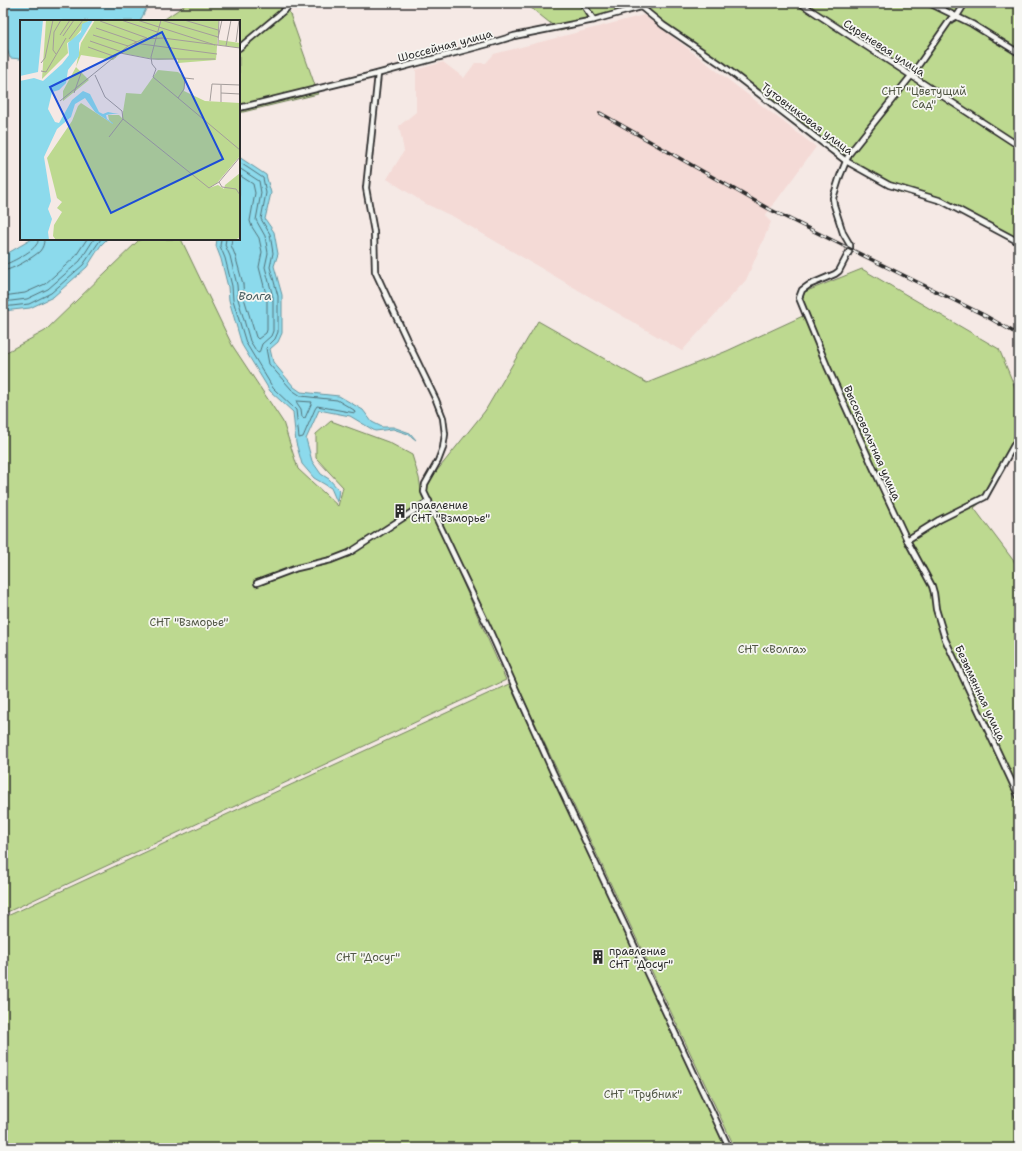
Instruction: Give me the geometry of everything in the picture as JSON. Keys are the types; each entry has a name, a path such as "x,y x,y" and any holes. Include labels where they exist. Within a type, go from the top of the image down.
{"street":[{"path":"582,3 594,20"},
{"name":"Шоссейная улица","path":"240,108 378,74 514,36 594,20 655,3"},
{"name":"Сиреневая улица","path":"800,3 1019,146"},
{"path":"929,3 957,16 1019,53"},
{"path":"846,161 854,147 878,119 911,76 950,20 957,16 965,3"},
{"name":"Тутовниковая улица","path":"641,7 663,25 722,65 846,161 889,185 942,201 1019,242"},
{"path":"240,47 287,8"},
{"path":"378,74 366,188 374,232 375,270 436,400 443,418 445,434 443,448 424,487 426,496 729,1148"},
{"name":"Высоковольтная улица","path":"846,161 834,191 833,198 839,222 850,245 850,250 839,271 809,285 802,290 799,298 827,366 872,465 908,540 930,581 934,593"},
{"path":"908,540 939,520 985,497 1019,436"},
{"path":"257,583 297,568 340,557 349,553 429,501"},
{"name":"Безымянная улица","path":"934,593 936,608 945,639 1019,798"}],"shaded area":[{"path":"644,15 816,147 765,216 771,222 746,280 682,351 454,217 426,204 387,179 404,151 399,126 416,112 416,70 443,62 464,78 475,63 486,63 494,54"}],"green space":[{"path":"188,3 286,3 318,94 240,113 240,20 163,20"},
{"name":"СНТ \"Цветущий Сад\"","path":"525,3 1019,3 1019,242 944,204 896,191 843,162 645,8 560,31"},
{"name":"СНТ \"Взморье\"","path":"139,240 181,240 232,345 283,422 298,469 338,506 343,487 316,458 316,434 331,421 388,442 412,455 419,478 422,496 433,515 506,680 3,914 3,354 45,331"},
{"name":"СНТ «Волга»","path":"862,269 999,349 1019,397 1019,441 989,495 974,508 1019,568 1019,1148 735,1148 424,487 485,411 538,321 647,383 727,351 805,315 797,295"},
{"name":"СНТ \"Досуг\"","path":"509,684 729,1148 3,1148 3,918"}],"water":[{"path":"3,3 149,3 140,20 20,20 20,59 10,58 7,49 3,46"},
{"name":"Волга","path":"240,158 266,175 271,193 265,219 274,232 278,254 274,266 282,295 282,333 278,342 270,349 273,362 294,387 301,392 339,396 363,410 372,422 382,427 393,427 410,433 416,440 408,434 393,429 375,431 350,416 319,410 306,439 312,461 321,474 329,479 339,490 337,502 331,488 314,478 302,464 296,443 293,412 270,391 242,345 229,300 228,287 221,259 216,246 217,240 240,240"},
{"path":"30,240 106,240 101,245 87,267 53,297 30,308 3,311 3,256"}],"railway":[{"path":"600,113 769,209 984,315 1019,335"}],"place":[{"name":"правление СНТ \"Взморье\"","path":"400,511"},
{"name":"правление СНТ \"Досуг\"","path":"598,957"}],"park label":[{"name":"СНТ \"Трубник\"","path":"643,1094"}]}
